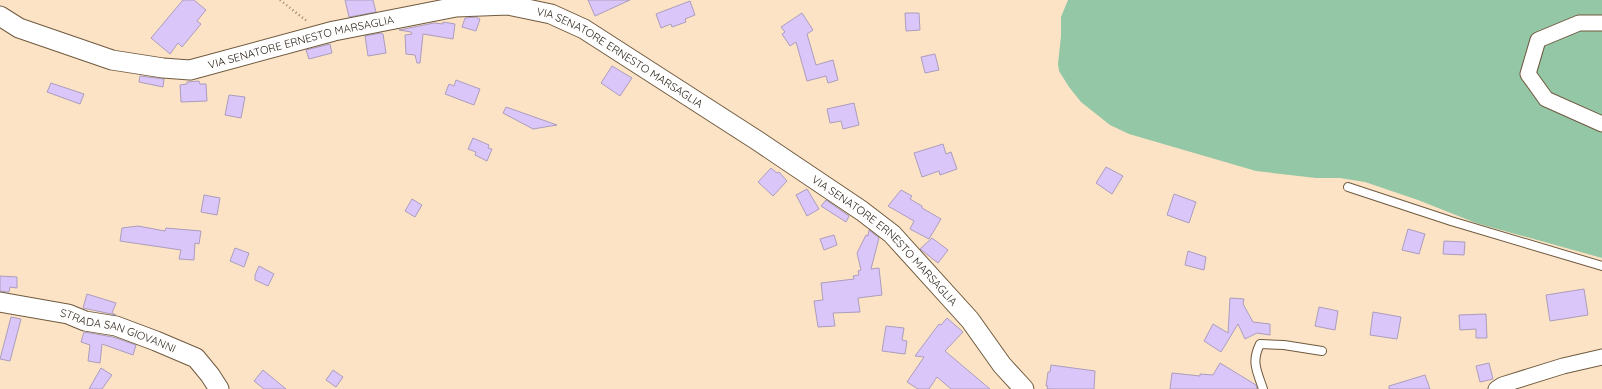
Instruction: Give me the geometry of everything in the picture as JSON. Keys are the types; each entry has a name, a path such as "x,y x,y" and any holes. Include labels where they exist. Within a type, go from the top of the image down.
{"street":[{"name":"VIA SENATORE ERNESTO MARSAGLIA","path":"0,16 18,28 112,60 163,68 190,70 334,31 456,7 508,5 550,14 584,29 758,141 862,211 892,234 970,320 1002,365 1024,389"},
{"path":"1602,23 1579,23 1538,40 1528,74 1546,99 1602,124"},
{"name":"STRADA SAN GIOVANNI","path":"0,302 68,314 85,320 116,326 156,341 196,358 210,374 218,389"},
{"path":"1496,389 1502,385 1563,366 1602,357"}],"lane":[{"path":"1348,187 1452,221 1602,266"},
{"path":"1263,389 1256,368 1254,354 1260,344 1284,345 1322,351"}],"path":[{"path":"280,0 311,25"}],"green space":[{"path":"1068,0 1602,0 1602,258 1476,223 1418,200 1365,182 1340,178 1316,178 1256,171 1129,134 1110,125 1081,102 1059,71 1058,64 1061,36 1061,17"}],"building":[{"path":"183,0 194,0 206,10 197,21 201,24 182,47 178,43 170,54 151,38"},
{"path":"345,0 373,0 376,12 349,17"},
{"path":"588,0 630,0 595,16"},
{"path":"690,1 695,15 685,19 686,22 672,27 671,24 661,28 656,14"},
{"path":"802,13 813,30 807,34 816,65 833,60 838,80 828,83 826,76 807,81 796,42 790,46 782,34 785,32 781,27"},
{"path":"905,13 919,13 920,30 906,31"},
{"path":"476,17 480,19 476,31 462,27 465,18"},
{"path":"443,22 455,24 453,39 423,34 420,63 417,63 415,55 406,54 405,35 412,34 411,32 399,30 434,23 443,24"},
{"path":"381,33 383,34 386,53 368,56 365,36"},
{"path":"330,44 332,53 309,59 306,50"},
{"path":"935,54 939,70 925,73 921,57"},
{"path":"612,66 632,78 620,96 601,83"},
{"path":"140,76 164,79 163,87 139,82"},
{"path":"456,80 480,89 474,105 445,94 449,84 454,86"},
{"path":"199,81 200,84 206,84 207,101 181,102 180,85 187,84 187,82"},
{"path":"51,83 84,94 80,104 47,92"},
{"path":"229,95 245,97 241,118 225,115"},
{"path":"854,103 859,125 843,129 841,121 830,123 827,109"},
{"path":"506,107 557,125 533,129 503,113"},
{"path":"473,138 489,145 488,148 492,149 487,161 475,155 476,152 468,149"},
{"path":"943,144 946,154 951,152 957,169 940,175 939,171 922,177 914,153"},
{"path":"1106,167 1123,176 1112,194 1096,183"},
{"path":"771,168 777,173 779,172 787,181 773,196 758,182"},
{"path":"807,189 819,209 807,216 796,195"},
{"path":"901,190 912,196 910,199 922,206 922,208 941,219 929,239 910,229 914,221 888,206"},
{"path":"1174,194 1196,202 1189,223 1167,215"},
{"path":"204,195 220,198 217,215 201,212"},
{"path":"412,199 422,205 415,217 405,211"},
{"path":"826,200 849,216 846,222 821,206"},
{"path":"138,226 165,231 166,228 201,231 199,244 195,243 194,260 179,259 181,250 120,241 122,228"},
{"path":"1408,229 1425,234 1419,254 1402,250"},
{"path":"869,230 879,238 871,269 879,268 882,295 858,298 860,312 833,313 835,326 818,327 814,301 823,300 821,283 854,279 853,276 859,275 858,271 861,270 857,253 866,235 868,236"},
{"path":"834,235 837,245 824,250 820,239"},
{"path":"932,238 948,250 938,263 920,249"},
{"path":"1444,241 1465,242 1464,255 1443,254"},
{"path":"235,248 249,253 244,267 230,261"},
{"path":"1188,251 1206,257 1204,270 1185,265"},
{"path":"259,266 274,274 268,286 255,280 255,275"},
{"path":"0,276 17,277 17,288 10,287 9,292 0,291"},
{"path":"1584,289 1588,315 1550,321 1546,295"},
{"path":"87,294 116,303 112,313 116,315 83,308"},
{"path":"1230,298 1244,299 1243,304 1253,322 1270,324 1270,335 1257,333 1245,339 1238,324 1221,352 1204,341 1213,324 1228,333"},
{"path":"1319,307 1338,311 1335,330 1315,326"},
{"path":"1373,312 1401,317 1397,339 1370,335"},
{"path":"1486,314 1487,338 1476,338 1476,329 1460,330 1459,315"},
{"path":"11,317 21,319 10,361 0,359"},
{"path":"947,318 963,332 945,351 990,389 951,389 937,377 929,389 918,389 907,382 924,357 915,356 939,324 941,325"},
{"path":"886,326 904,328 902,340 907,341 905,354 882,351"},
{"path":"84,332 113,337 136,345 133,355 102,344 100,363 88,361 90,345 81,342"},
{"path":"1220,363 1256,385 1257,389 1170,389 1172,373 1200,376 1200,374 1213,375"},
{"path":"1489,363 1493,379 1480,382 1476,366"},
{"path":"1051,365 1095,371 1094,389 1047,389 1048,372 1050,372"},
{"path":"101,368 112,375 102,389 89,389"},
{"path":"263,370 286,389 264,389 254,381"},
{"path":"333,370 343,377 336,387 326,380"},
{"path":"1425,375 1430,389 1389,389 1389,386"}]}
